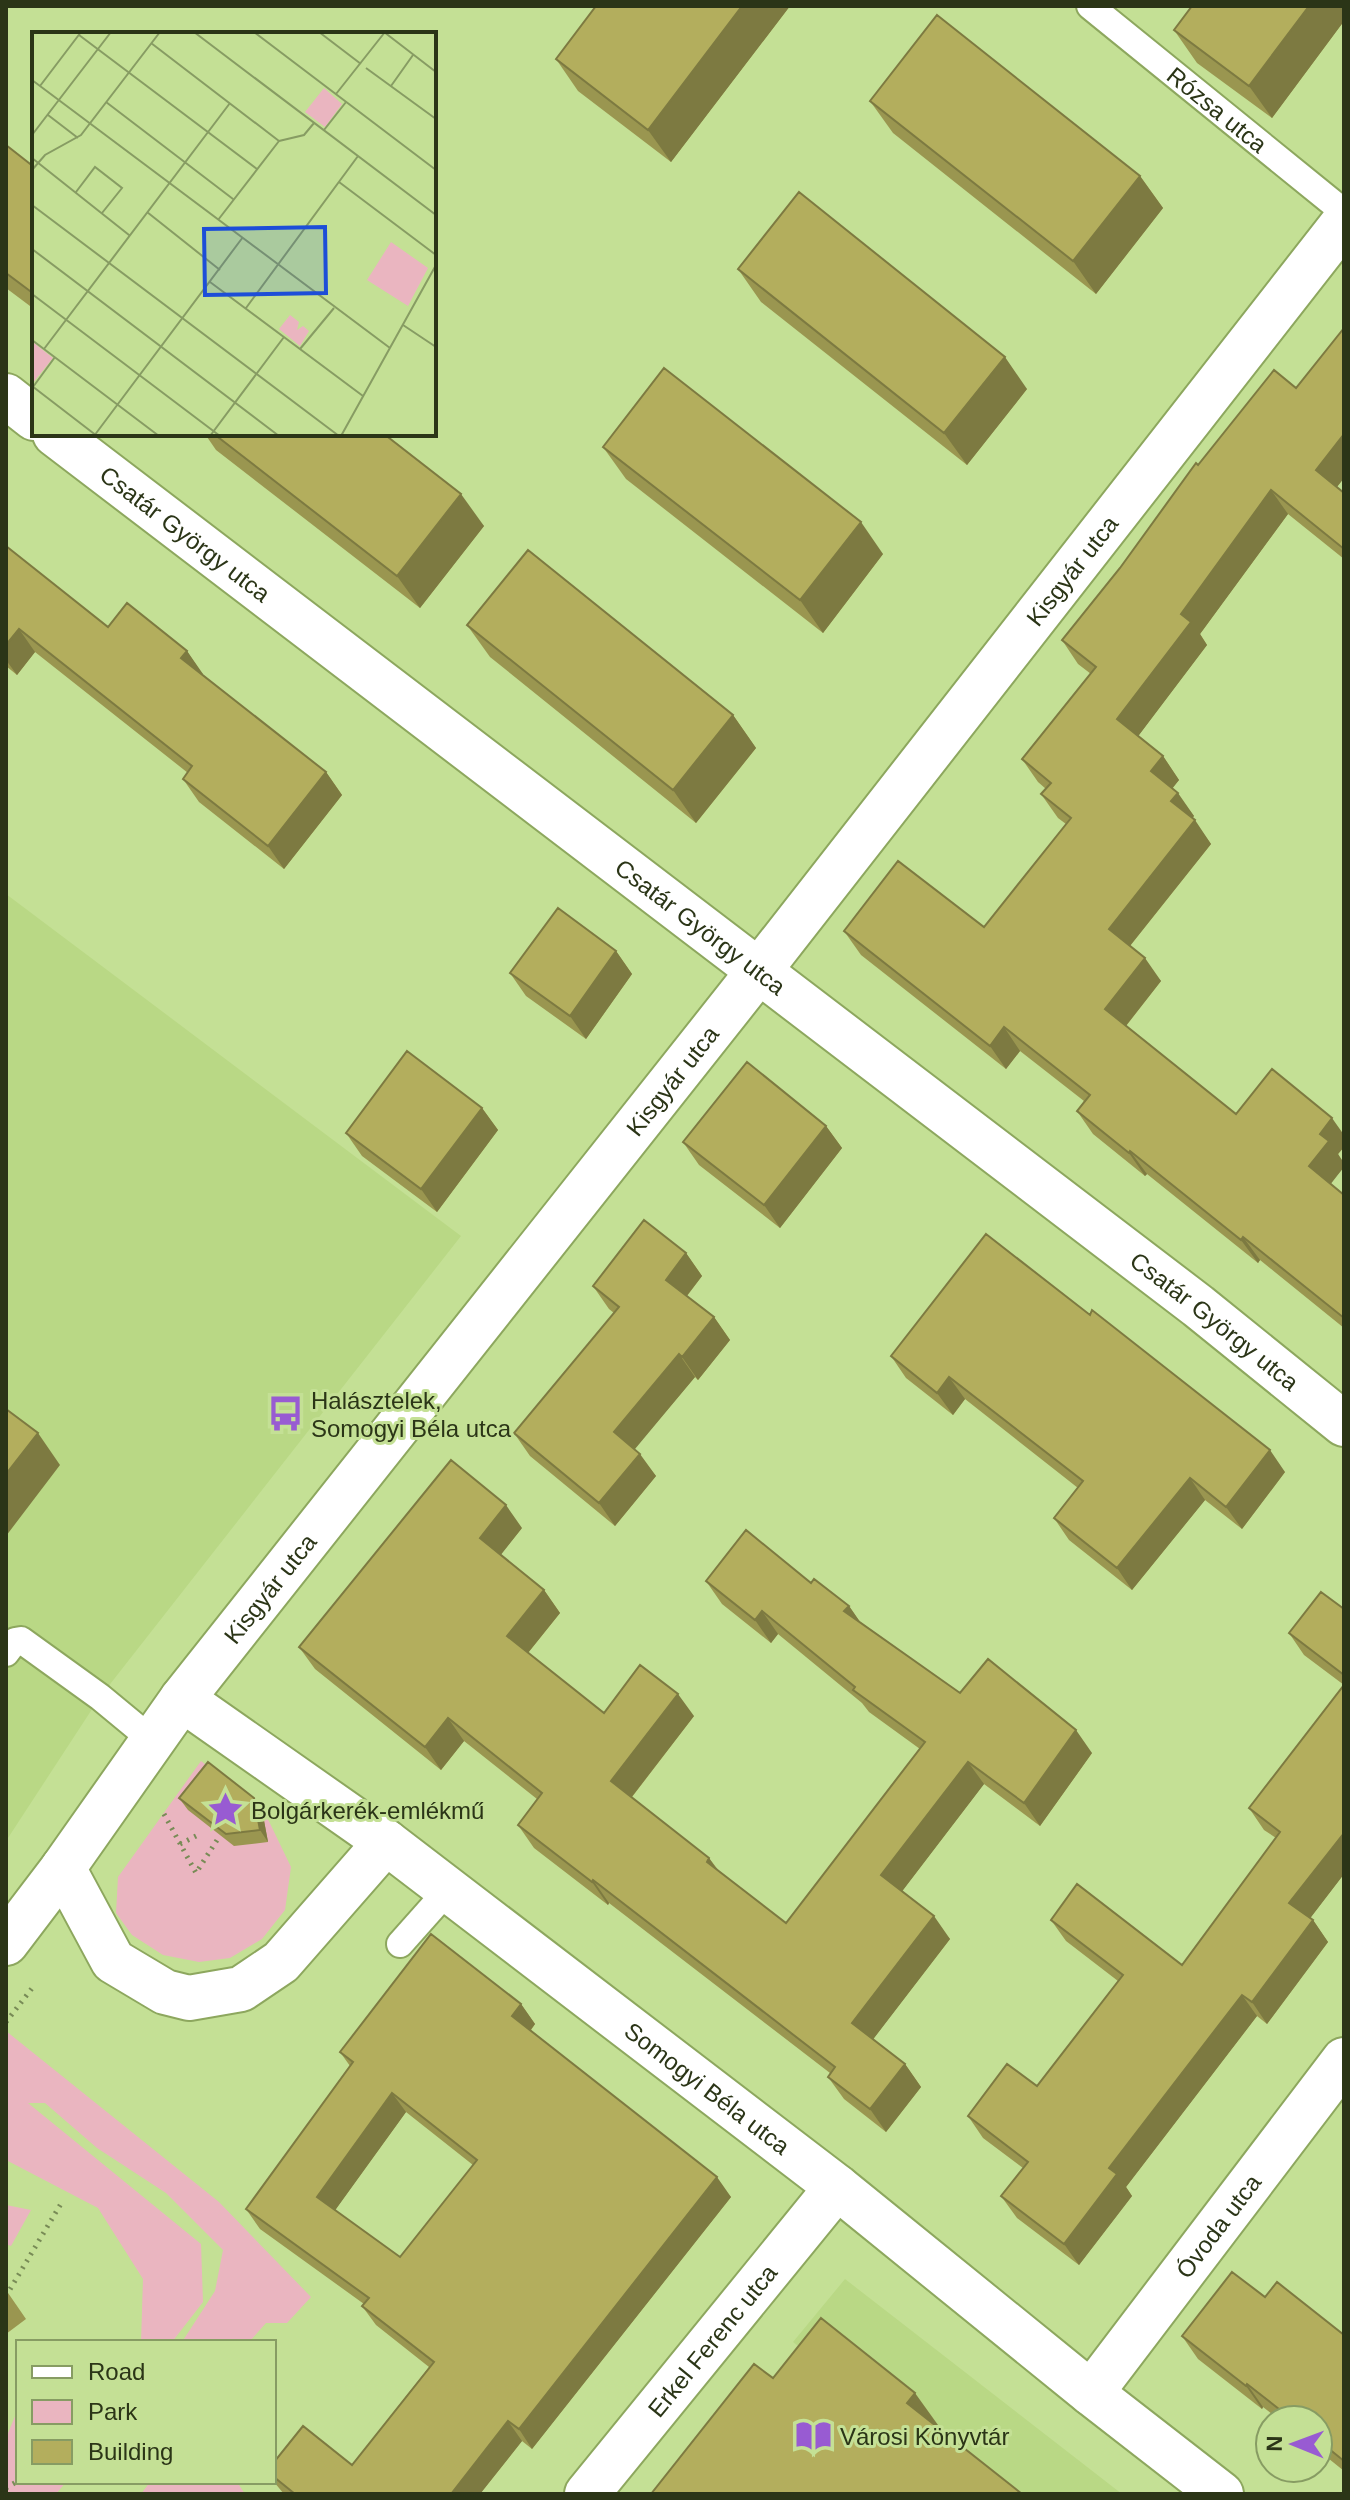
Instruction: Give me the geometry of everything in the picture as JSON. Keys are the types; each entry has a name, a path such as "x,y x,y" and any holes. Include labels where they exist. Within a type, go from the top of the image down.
{"street":[{"name":"Kisgyár utca","path":"6,1943 182,1699 758,972 1344,222"},
{"path":"6,396 32,416"},
{"name":"Csatár György utca","path":"58,436 1198,1306 1344,1424"},
{"name":"Somogyi Béla utca","path":"182,1699 386,1842 837,2187 1221,2494"},
{"path":"63,1868 113,1961 155,1988 189,1998 241,1989 281,1962 386,1842"},
{"name":"Óvoda utca","path":"1091,2393 1344,2060"},
{"name":"Erkel Ferenc utca","path":"587,2494 837,2187"}],"lane":[{"name":"Rózsa utca","path":"1090,6 1344,212"},
{"path":"6,1653 15,1641 21,1640 100,1697 152,1740"},
{"path":"400,1944 448,1890"}],"path":[{"path":"162,1809 196,1873 219,1837"},
{"path":"180,1844 200,1834"},
{"path":"7,2294 62,2202"}],"shaded area":[{"path":"6,894 461,1236 100,1697 6,1841"},
{"path":"845,2279 1122,2494 699,2494 828,2369 793,2342"}],"green space":[{"path":"201,1761 264,1811 291,1867 285,1910 262,1939 230,1958 199,1962 163,1955 132,1935 116,1913 118,1877"},
{"path":"6,2031 219,2202 311,2297 287,2323 266,2323 251,2340 183,2340 215,2291 223,2250 166,2193 97,2148 45,2103 28,2103 201,2244 203,2302 174,2340 141,2340 143,2279 98,2208 6,2160"},
{"path":"6,2205 31,2210 11,2246 6,2244"},
{"path":"16,2414 16,2484 64,2484 56,2494 6,2494 6,2438"},
{"path":"148,2484 238,2484 245,2494 141,2494"}],"building":[{"path":"596,6 742,6 648,130 556,59"},
{"path":"1192,6 1309,6 1249,86 1174,30"},
{"path":"937,15 1140,176 1073,261 870,101"},
{"path":"6,145 32,165 32,292 6,273"},
{"path":"799,192 1005,357 944,433 738,269"},
{"path":"1344,328 1344,434 1316,470 1344,493 1344,549 1271,490 1181,614 1191,622 1117,719 1163,756 1151,771 1178,793 1171,801 1195,820 1109,929 1145,958 1105,1009 1236,1114 1272,1069 1332,1118 1320,1134 1329,1141 1309,1166 1344,1195 1344,1318 1077,1111 1090,1095 1004,1027 990,1046 844,931 898,861 984,927 1071,818 1041,794 1051,783 1022,759 1096,667 1062,640 1120,568 1196,463 1198,465 1274,370 1296,388"},
{"path":"664,368 861,522 800,600 603,447"},
{"path":"217,436 387,436 461,494 397,576"},
{"path":"6,546 108,627 127,603 187,651 181,658 326,772 268,846 183,779 192,766 19,629 6,645"},
{"path":"528,550 733,715 673,790 467,625"},
{"path":"558,908 616,951 570,1016 510,973"},
{"path":"407,1051 482,1108 421,1189 346,1133"},
{"path":"747,1062 826,1126 764,1205 683,1142"},
{"path":"644,1220 686,1253 666,1280 714,1317 614,1432 640,1454 599,1503 514,1433 619,1307 593,1286"},
{"path":"986,1234 1090,1315 1092,1310 1270,1450 1226,1507 1190,1478 1117,1568 1054,1518 1083,1481 949,1377 937,1393 891,1356"},
{"path":"6,1409 38,1433 6,1474"},
{"path":"451,1460 506,1505 480,1538 544,1590 507,1636 604,1713 640,1665 678,1694 611,1781 709,1858 707,1862 786,1923 925,1742 853,1690 855,1687 762,1611 755,1620 706,1581 746,1530 811,1583 814,1579 849,1606 844,1611 960,1693 988,1659 1076,1730 1024,1803 968,1762 881,1875 934,1916 852,2023 905,2064 870,2109 828,2077 835,2067 518,1825 542,1793 448,1718 425,1747 299,1647"},
{"path":"1321,1592 1344,1609 1344,1675 1289,1633"},
{"path":"1344,1685 1344,1833 1289,1903 1313,1920 1252,2002 1242,1995 1109,2168 1117,2174 1064,2244 1001,2196 1028,2162 968,2116 1007,2064 1037,2086 1123,1975 1051,1920 1077,1884 1182,1965 1280,1832 1249,1808"},
{"path":"208,1762 254,1798 260,1830 226,1834 179,1798"},
{"path":"431,1934 521,2004 512,2016 717,2177 519,2429 508,2421 451,2494 295,2494 276,2479 276,2460 303,2426 352,2465 434,2362 362,2306 369,2298 246,2209 353,2062 340,2052","holes":["392,2093 477,2160 400,2257 317,2197"]},
{"path":"1232,2272 1265,2297 1277,2282 1344,2335 1344,2461 1334,2453 1334,2404 1273,2404 1182,2336"},
{"path":"821,2318 915,2393 907,2403 1022,2494 651,2494 754,2364 773,2378"}],"place":[{"name":"Halásztelek, Somogyi Béla utca","path":"285,1414"},
{"name":"Bolgárkerék-emlékmű","path":"225,1810"},
{"name":"Városi Könyvtár","path":"814,2436"}]}
